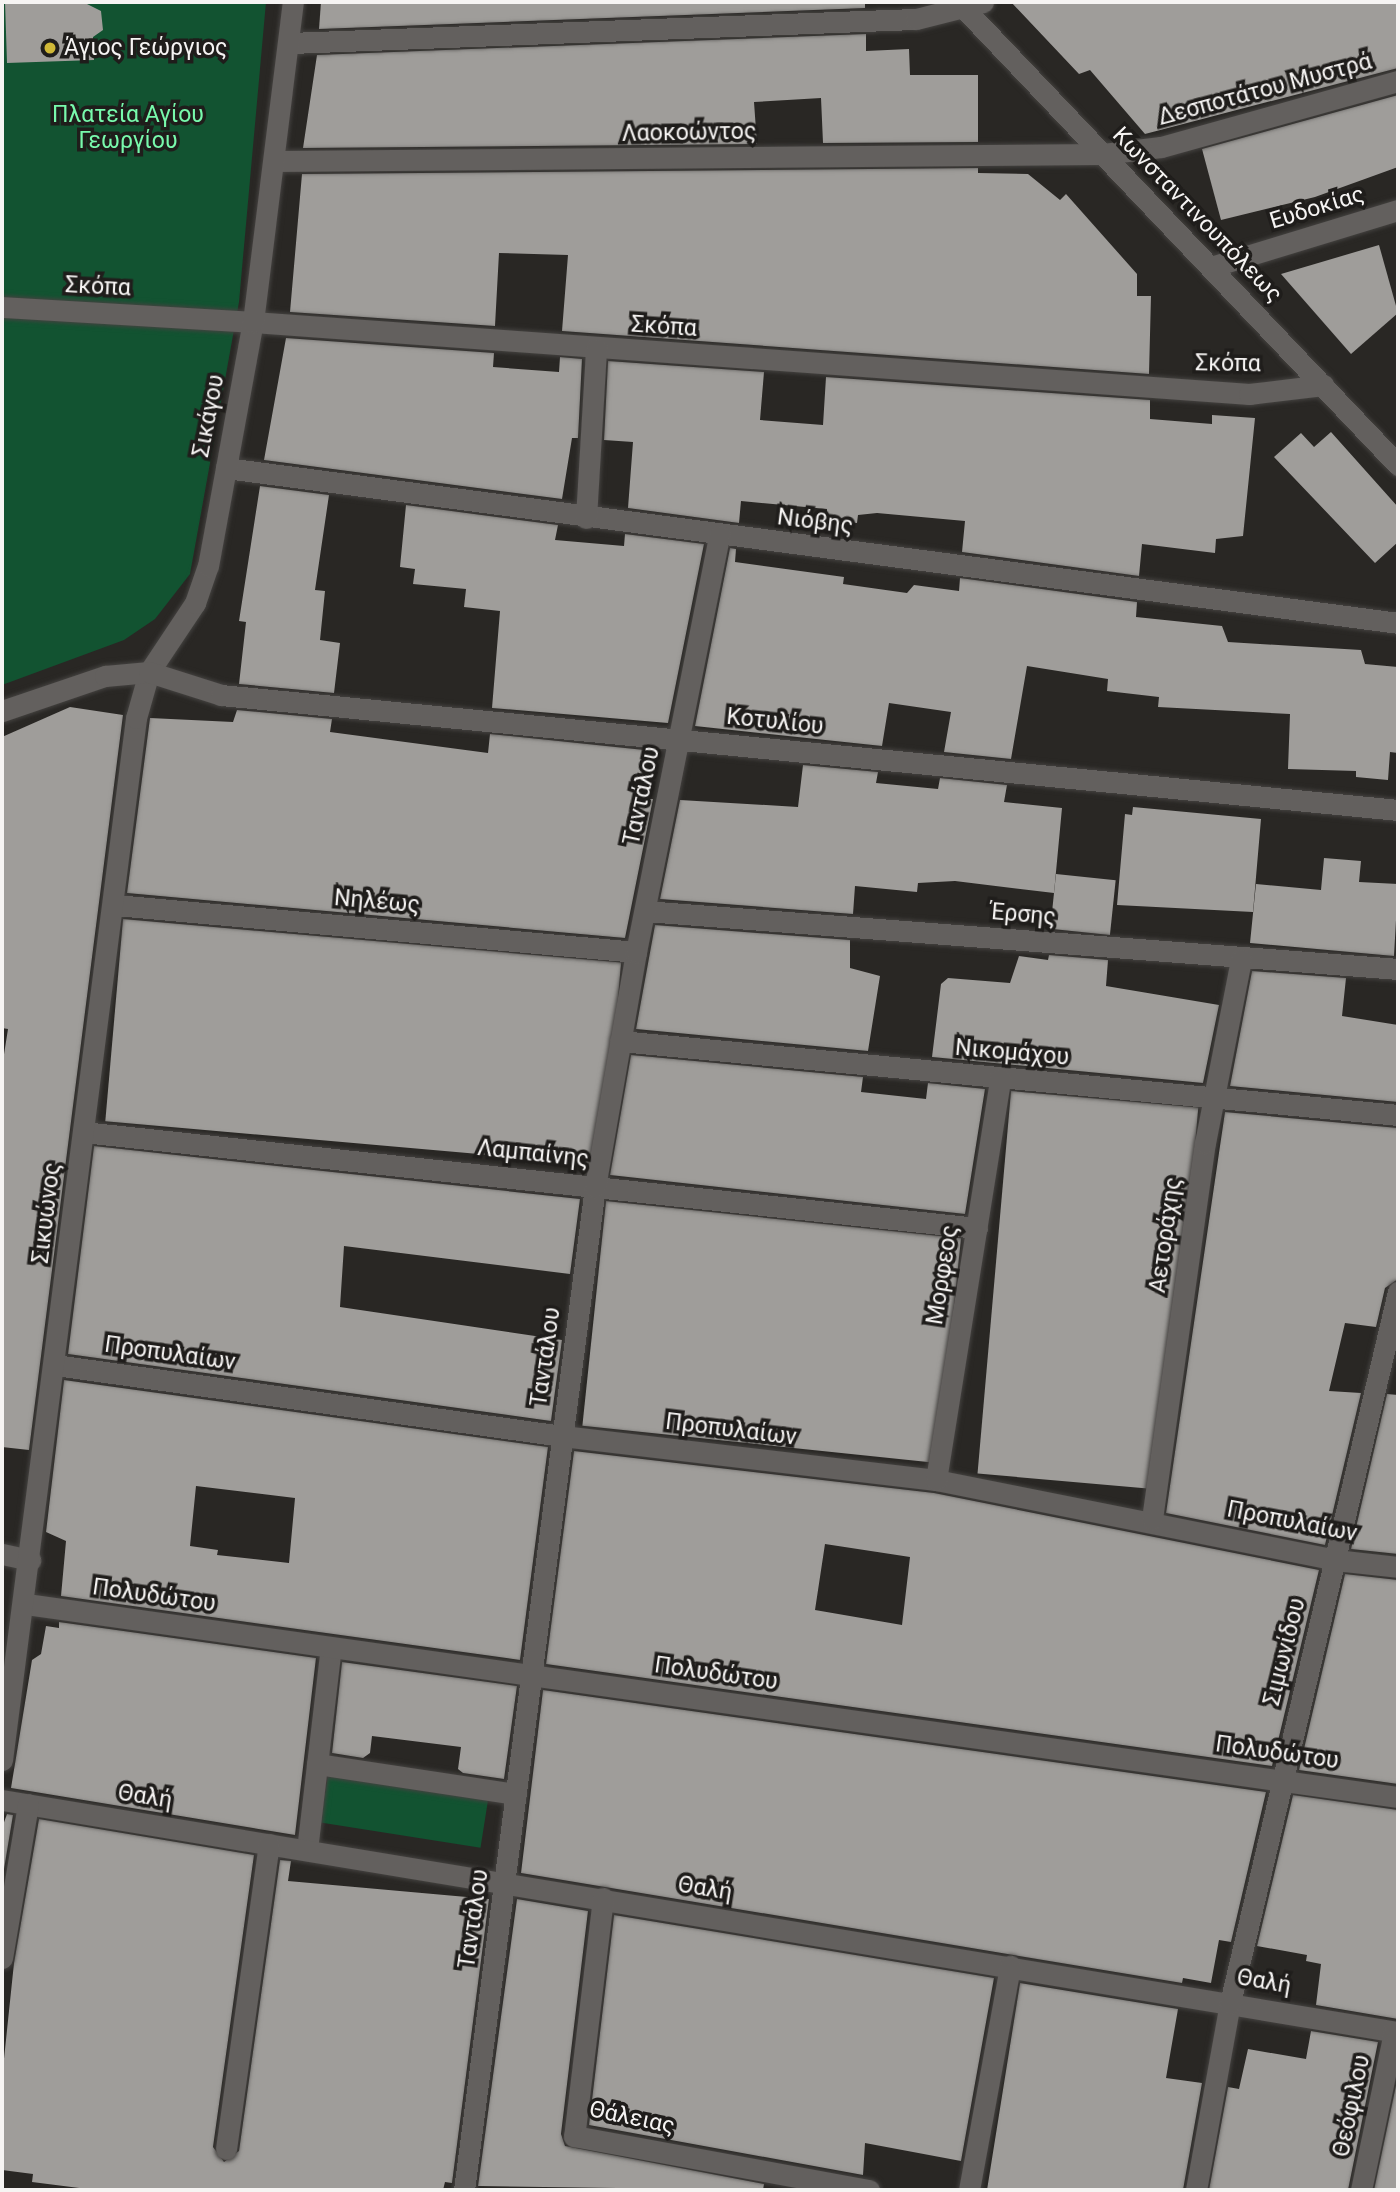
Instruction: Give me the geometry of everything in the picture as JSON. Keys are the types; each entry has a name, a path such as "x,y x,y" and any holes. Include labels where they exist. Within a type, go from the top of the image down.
{"street":[{"name":"Σικάγου","path":"149,673 195,603 208,566 253,322 290,43 293,2"},
{"path":"290,43 902,20 968,4"},
{"name":"Κωνσταντινουπόλεως","path":"968,4 1103,154 1398,463"},
{"name":"Δεσποτάτου Μυστρά","path":"1103,154 1161,147 1398,81"},
{"name":"Λαοκοώντος","path":"275,161 1103,154"},
{"name":"Ευδοκίας","path":"1211,267 1398,210"},
{"name":"Σκόπα","path":"2,307 253,322 596,349 1249,394 1322,385"},
{"path":"586,518 596,349"},
{"name":"Νιόβης","path":"226,468 719,536 1398,623"},
{"name":"Ταντάλου","path":"464,2190 595,1187 636,952 681,739 719,536"},
{"path":"2,710 105,676 149,673"},
{"name":"Κοτυλίου","path":"149,673 221,695 1398,810"},
{"name":"Σικυώνος","path":"2,1760 26,1604 83,1132 115,905 136,718 149,673"},
{"name":"Νηλέως","path":"115,905 636,952"},
{"name":"Έρσης","path":"645,911 1241,960 1398,969"},
{"name":"Αετοράχης","path":"1152,1519 1205,1143 1217,1099 1241,960"},
{"name":"Νικομάχου","path":"620,1041 1398,1115"},
{"name":"Μορφεος","path":"936,1480 1000,1079"},
{"name":"Λαμπαίνης","path":"83,1132 977,1228"},
{"name":"Σιμωνίδου","path":"1196,2190 1230,2003 1398,1298"},
{"name":"Προπυλαίων","path":"55,1364 562,1436 936,1480 1152,1519 1335,1560 1398,1566"},
{"path":"2,1554 30,1560"},
{"name":"Πολυδώτου","path":"26,1604 1398,1797"},
{"path":"307,1850 331,1647"},
{"path":"317,1763 516,1794"},
{"name":"Θαλή","path":"2,1800 506,1881 1396,2032"},
{"path":"2,1958 28,1804"},
{"path":"226,2149 268,1844"},
{"name":"Θάλειας","path":"603,1898 574,2136 869,2190"},
{"path":"970,2190 1010,1966"},
{"name":"Θεόφιλου","path":"1361,2190 1396,2032"}],"green space":[{"name":"Πλατεία Αγίου Γεωργίου","path":"2,2 266,2 239,302 190,574 155,619 124,640 2,685"},
{"path":"328,1775 488,1800 480,1848 320,1822"}],"building":[{"name":"Άγιος Γεώργιος","path":"5,2 83,2 101,11 103,30 93,37 94,60 7,63"},
{"path":"321,2 865,2 865,8 319,29"},
{"path":"1011,2 1398,2 1398,68 1145,134 1090,70 1079,74"},
{"path":"866,34 866,51 909,49 910,75 978,75 978,142 823,143 821,98 754,102 757,144 303,148 317,55"},
{"path":"1398,95 1398,167 1315,197 1221,220 1202,149"},
{"path":"978,168 978,173 1028,174 1060,200 1066,194 1137,274 1137,296 1151,296 1149,374 562,331 568,255 499,253 495,326 290,312 302,174"},
{"path":"1379,245 1398,313 1351,354 1281,274"},
{"path":"286,338 494,353 493,367 559,372 560,357 582,359 578,438 572,438 562,499 264,460"},
{"path":"608,361 764,372 760,420 823,425 826,377 1150,400 1150,419 1212,424 1212,415 1255,418 1243,536 1216,539 1215,553 1142,544 1139,576 962,552 965,521 877,513 858,515 857,523 827,520 827,509 741,501 739,523 628,508 633,442 604,440"},
{"path":"1331,432 1398,507 1398,542 1375,563 1274,457 1301,433 1314,447"},
{"path":"260,486 329,495 315,590 325,591 320,640 340,643 334,693 239,684 246,622 239,621"},
{"path":"406,505 558,525 555,540 624,546 625,534 704,544 668,723 492,708 500,611 464,607 466,589 413,584 415,569 400,567"},
{"path":"730,548 736,549 735,562 844,577 843,584 907,593 914,585 959,591 960,578 1137,602 1136,617 1222,626 1228,642 1361,650 1365,664 1398,667 1398,753 1390,752 1388,780 1356,777 1356,771 1288,769 1290,714 1158,707 1159,697 1107,691 1108,679 1027,666 1011,759 944,752 951,712 889,703 882,746 695,726"},
{"path":"70,707 123,715 29,1450 2,1447 2,1067 8,1029 2,1028 2,737"},
{"path":"237,710 332,719 330,732 488,753 490,734 654,751 646,799 653,799 625,938 127,893 150,718 233,722"},
{"path":"803,765 878,772 876,783 938,789 940,778 1007,785 1004,802 1062,808 1054,893 955,881 918,883 917,892 855,886 853,914 660,899 680,800 798,807"},
{"path":"1133,807 1261,819 1253,912 1117,905 1125,814 1132,815"},
{"path":"1324,858 1361,861 1359,882 1398,884 1394,956 1250,943 1256,884 1321,890"},
{"path":"1056,874 1116,880 1110,935 1050,929"},
{"path":"123,919 621,963 603,1165 105,1121"},
{"path":"655,925 850,940 850,968 880,976 868,1051 636,1029"},
{"path":"1049,955 1108,960 1106,986 1219,1005 1203,1083 932,1057 941,984 948,978 1010,983 1019,956 1048,960"},
{"path":"1252,971 1346,978 1342,1016 1398,1025 1398,1102 1230,1086"},
{"path":"631,1055 863,1077 861,1092 926,1099 928,1083 985,1089 965,1214 610,1175"},
{"path":"1011,1091 1198,1107 1165,1490 978,1474"},
{"path":"1225,1112 1398,1128 1398,1279 1385,1288 1376,1327 1345,1323 1329,1391 1361,1393 1325,1545 1166,1513"},
{"path":"94,1146 580,1199 570,1274 344,1246 340,1307 562,1340 551,1421 68,1354"},
{"path":"606,1201 961,1238 937,1463 582,1426"},
{"path":"64,1380 548,1447 520,1660 61,1596 66,1541 46,1532","holes":["196,1486 295,1498 289,1563 217,1555 218,1550 190,1546"]},
{"path":"1387,1394 1398,1395 1398,1554 1351,1549"},
{"path":"574,1451 934,1493 1319,1570 1272,1766 546,1664","holes":["825,1544 910,1557 902,1625 815,1610"]},
{"path":"1345,1574 1398,1580 1398,1784 1299,1770"},
{"path":"59,1622 316,1658 295,1835 11,1788 32,1660 41,1654 46,1626 59,1628"},
{"path":"342,1662 517,1686 504,1779 463,1773 458,1769 461,1747 372,1736 370,1753 363,1758 332,1753"},
{"path":"543,1690 1266,1792 1231,1942 1219,1940 1211,1983 1183,1978 1182,1983 521,1873"},
{"path":"1293,1795 1398,1810 1398,2019 1316,2005 1321,1964 1306,1961 1307,1955 1257,1946"},
{"path":"7,1814 13,1815 2,1881 2,1828"},
{"path":"39,1819 254,1855 213,2147 224,2162 239,2151 280,1860 291,1861 288,1881 489,1899 452,2183 445,2182 443,2190 95,2190 32,2182 33,2174 2,2170 2,2078 14,1963"},
{"path":"517,1899 588,1911 561,2134 565,2146 764,2184 763,2190 478,2186"},
{"path":"614,1915 994,1978 961,2161 865,2143 863,2175 589,2125"},
{"path":"1020,1983 1178,2009 1166,2078 1202,2083 1183,2190 987,2190"},
{"path":"1311,2031 1378,2042 1348,2190 1209,2190 1228,2087 1239,2089 1248,2049 1306,2059"},
{"path":"1398,2076 1398,2190 1374,2190"}],"place":[{"name":"Άγιος Γεώργιος","path":"50,48"}]}
